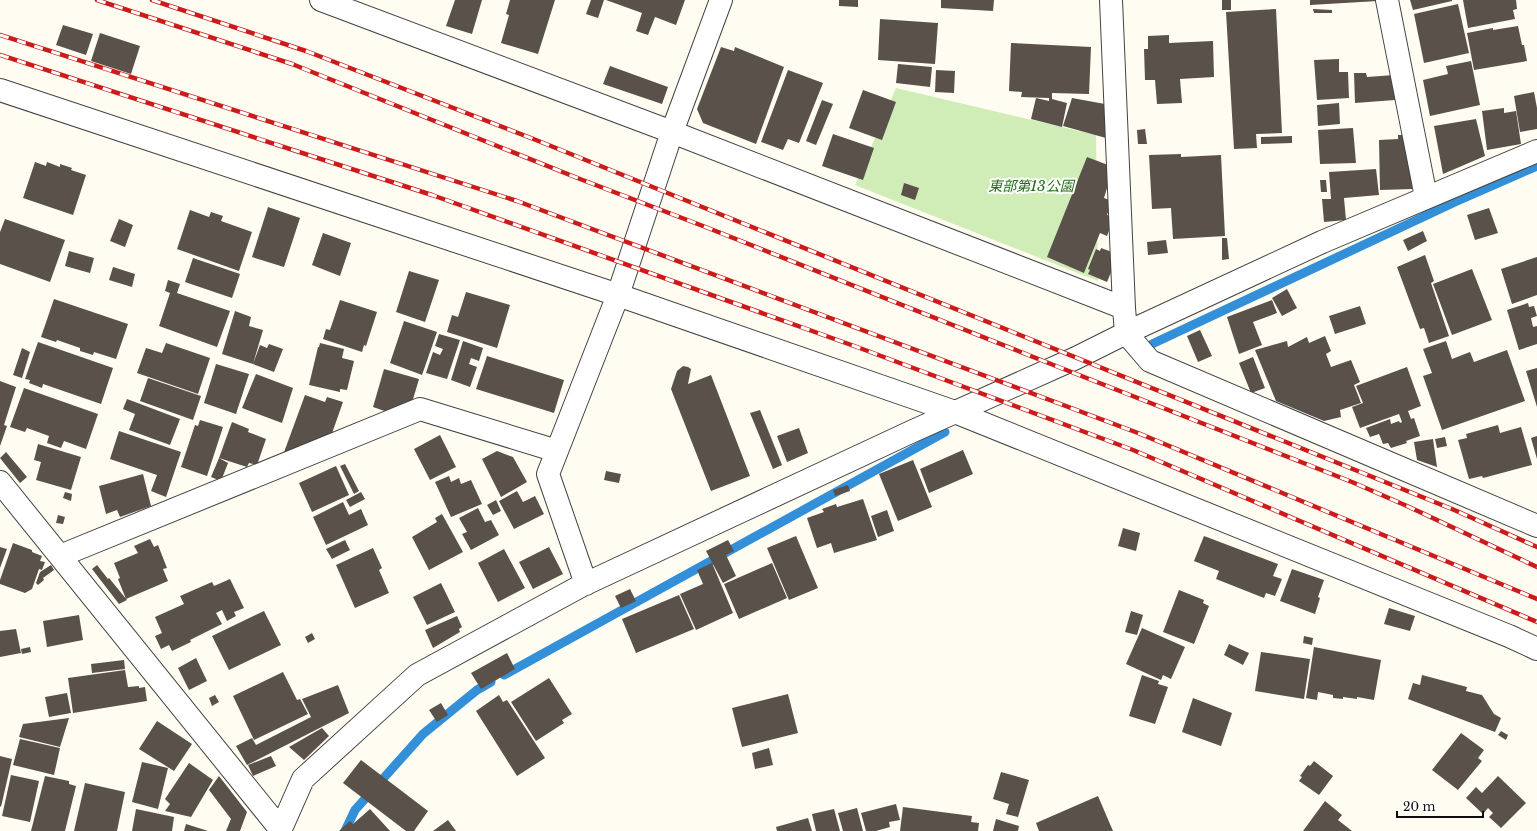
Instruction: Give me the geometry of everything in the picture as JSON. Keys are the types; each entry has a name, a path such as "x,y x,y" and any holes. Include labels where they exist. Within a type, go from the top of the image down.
{"street":[{"path":"321,0 672,132 1124,308"},
{"path":"586,584 548,474 618,296 672,132 721,0"},
{"path":"1111,0 1126,333 1150,361 1537,526"},
{"path":"1387,0 1426,197"},
{"path":"0,90 618,296 955,412 1509,636 1537,649"},
{"path":"0,482 10,503 60,556 280,830 303,779 417,676 586,584 955,412 1076,358 1126,333 1322,242 1426,197 1537,152"},
{"path":"60,556 420,409 557,451"}],"green space":[{"name":"東部第13公園","path":"896,88 1096,135 1098,281 855,185"}],"building":[{"path":"455,0 482,0 472,34 446,26"},
{"path":"510,0 555,0 538,54 501,43 509,15 506,14"},
{"path":"591,0 604,0 598,18 586,14"},
{"path":"606,0 685,0 676,25 655,17 648,35 636,31 642,13"},
{"path":"839,0 858,0 858,7 839,6"},
{"path":"941,0 994,0 993,11 941,8"},
{"path":"1222,0 1231,0 1231,10 1222,10"},
{"path":"1310,0 1378,0 1378,1 1310,5"},
{"path":"1410,0 1452,0 1452,1 1413,10"},
{"path":"1463,0 1516,0 1517,9 1513,10 1515,19 1468,28"},
{"path":"1458,4 1469,53 1424,63 1414,14"},
{"path":"1276,9 1282,133 1256,134 1257,148 1234,149 1226,12"},
{"path":"1313,9 1332,10 1332,13 1314,13"},
{"path":"880,19 938,23 935,64 878,60"},
{"path":"63,25 93,34 86,55 56,45"},
{"path":"1518,26 1527,61 1474,70 1467,33 1493,28 1493,30"},
{"path":"100,33 140,46 131,74 91,61"},
{"path":"1169,35 1169,43 1213,41 1214,77 1180,79 1182,103 1157,104 1155,80 1145,80 1144,49 1148,49 1148,36"},
{"path":"1011,43 1091,47 1089,94 1052,93 1052,99 1067,103 1062,127 1031,119 1036,98 1049,101 1049,98 1021,97 1022,92 1009,91"},
{"path":"721,47 734,51 735,47 784,67 756,144 703,123 697,109"},
{"path":"1339,59 1339,72 1348,72 1349,98 1317,100 1314,60"},
{"path":"1471,61 1480,105 1430,116 1423,80 1448,74 1446,66"},
{"path":"898,64 932,67 930,87 896,83"},
{"path":"610,66 668,87 662,104 603,84"},
{"path":"788,70 823,83 799,143 788,139 783,150 761,142"},
{"path":"936,70 955,71 954,93 935,92"},
{"path":"1354,73 1366,73 1367,77 1394,75 1395,100 1355,103"},
{"path":"863,90 896,102 882,140 849,128"},
{"path":"1534,92 1537,108 1537,129 1520,132 1514,96"},
{"path":"1072,98 1105,104 1106,138 1063,126"},
{"path":"822,100 833,104 816,145 806,141"},
{"path":"1339,103 1340,124 1318,126 1317,105"},
{"path":"1504,108 1504,113 1516,111 1521,144 1487,150 1482,111"},
{"path":"1476,119 1485,156 1443,174 1434,126"},
{"path":"1353,128 1356,163 1320,164 1318,130"},
{"path":"1145,129 1147,144 1138,144 1137,130"},
{"path":"833,134 874,148 863,180 822,166"},
{"path":"1398,135 1408,135 1412,189 1380,190 1379,140 1398,139"},
{"path":"1292,136 1292,143 1261,144 1261,137"},
{"path":"1181,154 1181,157 1221,155 1225,236 1173,239 1171,208 1152,209 1149,155"},
{"path":"1087,157 1108,165 1110,178 1104,198 1112,201 1107,215 1114,217 1107,236 1100,233 1084,273 1047,257"},
{"path":"35,162 46,166 47,162 60,167 60,164 72,168 71,170 86,175 73,215 23,198"},
{"path":"1376,169 1379,195 1344,198 1346,220 1324,222 1322,199 1331,199 1329,172"},
{"path":"1320,180 1326,180 1327,192 1321,192"},
{"path":"904,183 919,188 915,200 901,195"},
{"path":"268,207 300,218 284,267 252,257"},
{"path":"1489,208 1498,233 1475,240 1467,215"},
{"path":"190,210 209,217 211,212 223,216 221,221 252,232 239,271 177,249"},
{"path":"5,219 65,240 50,282 0,264 0,232"},
{"path":"119,219 133,225 125,247 110,241"},
{"path":"1423,231 1427,241 1408,251 1403,240"},
{"path":"323,233 351,243 340,276 312,265"},
{"path":"1222,238 1227,238 1229,259 1222,260"},
{"path":"1166,240 1168,253 1148,255 1147,242"},
{"path":"1101,248 1115,253 1117,258 1107,282 1088,274 1090,270 1088,269 1096,249 1100,251"},
{"path":"69,251 94,258 90,273 65,266"},
{"path":"1425,255 1434,281 1431,283 1449,336 1429,343 1424,328 1420,329 1397,267"},
{"path":"1537,257 1537,295 1512,304 1501,269"},
{"path":"193,258 240,274 232,298 185,282"},
{"path":"113,267 135,274 132,287 109,280"},
{"path":"1472,269 1492,320 1452,335 1433,284"},
{"path":"409,271 439,280 425,322 396,312"},
{"path":"168,280 180,284 177,293 230,311 217,347 159,326 170,293 165,291"},
{"path":"1287,289 1297,308 1282,316 1272,298"},
{"path":"466,292 510,305 497,348 447,332 452,315 458,317"},
{"path":"54,299 128,324 116,359 94,352 93,355 80,351 80,348 57,340 56,342 41,337"},
{"path":"340,300 377,312 366,346 364,345 362,352 323,339 326,329 330,330"},
{"path":"1272,300 1277,313 1253,322 1262,345 1239,354 1227,317"},
{"path":"1528,303 1529,307 1534,306 1537,316 1531,318 1533,327 1537,326 1537,344 1519,350 1507,310"},
{"path":"1360,306 1366,324 1335,334 1329,316"},
{"path":"235,311 251,317 249,326 263,330 253,364 222,354"},
{"path":"404,321 437,332 422,375 390,363"},
{"path":"1200,330 1212,356 1198,362 1187,336"},
{"path":"439,334 460,340 447,379 426,373 433,352 440,355 443,349 435,346"},
{"path":"1325,336 1331,351 1326,354 1331,367 1351,360 1360,382 1354,385 1361,403 1340,410 1341,417 1324,421 1276,401 1255,350 1287,341 1288,347 1307,337 1309,343"},
{"path":"463,341 483,348 479,361 471,358 469,364 477,367 470,387 451,380"},
{"path":"1446,341 1452,359 1470,352 1474,362 1507,350 1525,401 1442,430 1423,376 1432,373 1423,349"},
{"path":"38,342 113,368 101,404 43,384 42,388 29,383 30,380 25,379"},
{"path":"166,343 210,358 198,394 137,373 146,348 162,353"},
{"path":"320,343 344,349 342,358 354,361 347,390 340,389 340,392 309,385"},
{"path":"269,344 283,349 274,372 253,364 260,345 267,348"},
{"path":"22,348 30,352 22,378 13,375"},
{"path":"487,356 564,380 554,413 476,389"},
{"path":"1253,357 1265,388 1251,393 1239,363"},
{"path":"216,364 249,374 236,414 204,403"},
{"path":"683,366 691,369 688,384 711,375 750,476 711,491 671,389 677,371"},
{"path":"1407,367 1421,406 1408,411 1411,419 1414,418 1420,436 1406,441 1407,443 1391,448 1388,443 1383,444 1379,434 1370,437 1366,428 1390,419 1391,424 1399,421 1400,423 1402,422 1399,414 1360,428 1352,407 1363,403 1356,386"},
{"path":"1537,368 1537,407 1526,371"},
{"path":"384,369 419,379 411,406 402,404 399,416 373,407"},
{"path":"256,374 293,388 282,423 242,408"},
{"path":"148,378 201,396 193,420 140,401"},
{"path":"0,381 16,387 4,425 7,426 0,446"},
{"path":"24,388 98,414 86,449 64,441 61,448 47,443 49,436 27,428 25,432 10,427"},
{"path":"305,395 325,402 327,397 343,402 330,439 283,455"},
{"path":"127,399 180,419 170,445 129,430 135,414 123,409"},
{"path":"760,410 782,465 773,469 750,413"},
{"path":"200,420 223,427 207,476 181,467 195,425 198,426"},
{"path":"232,422 249,429 248,432 266,439 257,465 249,463 247,467 219,458"},
{"path":"1498,425 1500,433 1521,427 1532,465 1483,478 1482,476 1469,479 1458,440 1467,438 1466,434"},
{"path":"799,428 808,453 787,462 777,436"},
{"path":"119,431 181,452 166,497 151,491 157,475 110,459"},
{"path":"440,435 456,467 430,480 414,449"},
{"path":"1537,436 1537,459 1531,438"},
{"path":"1445,437 1447,446 1437,448 1435,439"},
{"path":"1433,439 1437,467 1417,460 1414,442"},
{"path":"38,444 81,457 71,490 36,480 41,462 34,460"},
{"path":"963,450 973,474 929,493 920,469"},
{"path":"497,451 513,457 527,482 501,497 482,459"},
{"path":"6,452 27,477 20,483 0,458"},
{"path":"219,458 228,463 221,481 211,477"},
{"path":"913,460 932,507 898,521 879,474"},
{"path":"345,464 359,491 354,494 340,466"},
{"path":"336,466 349,495 312,512 299,483"},
{"path":"606,471 621,474 619,483 604,480"},
{"path":"143,474 151,506 120,517 117,510 106,514 99,486"},
{"path":"449,476 451,482 459,478 461,484 471,480 482,504 451,517 435,482"},
{"path":"848,485 850,491 835,496 833,490"},
{"path":"517,491 523,502 535,496 544,514 514,529 499,501"},
{"path":"65,492 72,494 71,501 63,498"},
{"path":"361,492 365,499 350,507 346,500"},
{"path":"863,499 877,540 834,553 831,543 817,548 807,518 824,512 822,509 836,504 837,507"},
{"path":"496,500 501,511 493,515 487,505"},
{"path":"343,502 349,515 361,509 368,525 326,545 313,517"},
{"path":"478,508 485,522 491,520 499,535 471,550 462,534 467,532 459,518"},
{"path":"887,510 894,531 878,537 871,516"},
{"path":"442,514 463,552 429,570 412,537 437,522 435,518"},
{"path":"58,515 65,517 63,524 56,523"},
{"path":"1123,528 1140,533 1136,551 1118,546"},
{"path":"796,536 818,588 789,600 767,548"},
{"path":"1204,536 1278,564 1273,576 1282,579 1275,596 1266,593 1264,598 1216,579 1219,571 1194,561"},
{"path":"150,539 154,547 158,545 167,568 163,569 168,581 126,599 118,579 120,578 114,563 138,553 134,546"},
{"path":"345,540 350,550 332,559 326,549"},
{"path":"728,540 734,551 726,555 736,576 723,583 706,551"},
{"path":"13,543 32,550 32,552 42,556 40,561 45,562 42,570 39,569 32,589 25,593 0,584 0,580"},
{"path":"0,547 7,549 0,568"},
{"path":"549,547 563,574 533,589 519,562"},
{"path":"373,548 382,568 379,570 389,593 355,608 336,565"},
{"path":"504,549 525,588 498,602 478,563"},
{"path":"712,563 733,613 696,630 680,594 703,584 697,570"},
{"path":"772,563 787,598 739,619 724,584"},
{"path":"51,565 54,570 43,578 44,580 38,585 36,583 40,572"},
{"path":"97,565 127,600 119,604 92,569"},
{"path":"1292,569 1324,580 1318,597 1320,598 1315,614 1280,601"},
{"path":"230,579 244,608 234,612 236,616 227,621 222,610 216,613 222,624 172,651 169,645 161,649 155,636 162,633 155,617 184,604 180,596 212,582 214,586"},
{"path":"441,583 455,612 427,625 413,597"},
{"path":"630,589 636,601 621,608 615,596"},
{"path":"1179,590 1204,600 1203,603 1209,606 1194,644 1163,632"},
{"path":"679,595 694,629 636,653 622,619"},
{"path":"1389,608 1415,616 1410,631 1384,624"},
{"path":"264,611 281,645 229,670 212,636"},
{"path":"1131,611 1143,615 1137,635 1125,632"},
{"path":"79,615 83,640 47,647 43,621"},
{"path":"457,616 462,627 459,629 460,632 433,648 425,630"},
{"path":"1142,628 1185,647 1171,679 1163,675 1161,680 1126,664"},
{"path":"16,629 21,653 0,657 0,631"},
{"path":"312,633 315,639 308,643 305,637"},
{"path":"1304,636 1313,638 1312,645 1303,643"},
{"path":"1229,644 1249,653 1243,665 1224,655"},
{"path":"30,647 31,652 22,654 21,649"},
{"path":"1314,647 1381,660 1374,700 1357,697 1357,699 1343,697 1343,699 1333,698 1333,695 1318,692 1317,700 1306,698"},
{"path":"1261,652 1310,659 1304,699 1255,691"},
{"path":"507,653 515,669 481,689 471,673"},
{"path":"196,658 207,681 189,690 178,668"},
{"path":"124,660 125,669 92,673 91,664"},
{"path":"125,670 128,687 145,687 147,701 73,713 68,678"},
{"path":"283,672 297,700 300,699 308,714 254,740 233,696"},
{"path":"1142,675 1159,681 1158,684 1168,687 1155,724 1129,716"},
{"path":"1422,675 1467,687 1466,691 1482,695 1494,714 1501,718 1495,732 1408,699 1413,683 1420,685"},
{"path":"549,678 572,714 562,720 564,723 536,741 511,702"},
{"path":"338,685 349,713 247,765 236,746 252,738 256,745 311,717 302,699"},
{"path":"67,693 71,713 49,717 45,697"},
{"path":"788,694 798,733 742,747 732,708"},
{"path":"215,695 219,702 212,706 209,698"},
{"path":"499,695 503,702 507,700 545,758 517,776 476,711"},
{"path":"1193,698 1232,713 1221,746 1182,732"},
{"path":"441,703 448,715 437,722 429,710"},
{"path":"69,718 60,747 19,737 23,724"},
{"path":"157,721 192,744 174,771 139,749"},
{"path":"322,728 329,736 304,760 289,747"},
{"path":"1501,731 1508,735 1506,740 1498,735"},
{"path":"1461,733 1484,750 1478,758 1482,761 1458,790 1432,770"},
{"path":"20,739 60,748 54,775 13,765"},
{"path":"769,748 773,765 755,769 752,753"},
{"path":"0,756 12,759 1,807 0,806"},
{"path":"271,756 276,766 253,776 248,765"},
{"path":"361,760 428,811 414,831 406,831 343,783"},
{"path":"1314,761 1333,776 1319,795 1299,781 1302,777 1300,776 1308,765 1310,766"},
{"path":"142,762 168,768 158,809 132,802"},
{"path":"189,763 213,780 191,817 165,811 170,804 165,799"},
{"path":"1001,772 1029,780 1018,817 1006,814 1009,804 993,799"},
{"path":"11,775 39,781 30,822 2,816"},
{"path":"45,776 69,781 69,784 76,786 65,831 31,831"},
{"path":"219,776 247,812 240,831 226,831 231,819 209,790"},
{"path":"1498,776 1526,803 1501,828 1489,817 1493,813 1488,808 1483,814 1466,798 1476,787 1482,793"},
{"path":"85,783 125,792 117,831 74,831"},
{"path":"1098,796 1113,831 1039,831 1036,823"},
{"path":"1325,801 1342,815 1338,820 1352,831 1303,831"},
{"path":"896,804 900,820 889,822 890,827 876,831 866,831 861,813"},
{"path":"903,807 972,816 971,822 979,823 978,831 900,831"},
{"path":"857,808 863,831 843,831 838,813"},
{"path":"136,809 174,817 172,831 132,831"},
{"path":"370,809 390,831 339,831 350,821 353,824"},
{"path":"834,809 840,831 816,831 812,814"},
{"path":"808,818 812,831 777,831 776,827"},
{"path":"996,819 1019,826 1018,831 993,831"},
{"path":"448,820 456,831 433,831"},
{"path":"186,824 208,831 184,831"}],"waterway":[{"path":"1152,344 1455,202 1537,166"},
{"path":"504,675 945,432"},
{"path":"345,831 355,810 423,734 477,690 491,682"}],"railway":[{"path":"97,0 292,64 580,179 1352,482 1537,567"},
{"path":"152,0 306,51 536,140 1452,509 1537,547"},
{"path":"0,35 517,201 1138,433 1537,599"},
{"path":"0,55 432,195 857,347 1133,450 1537,622"}]}
